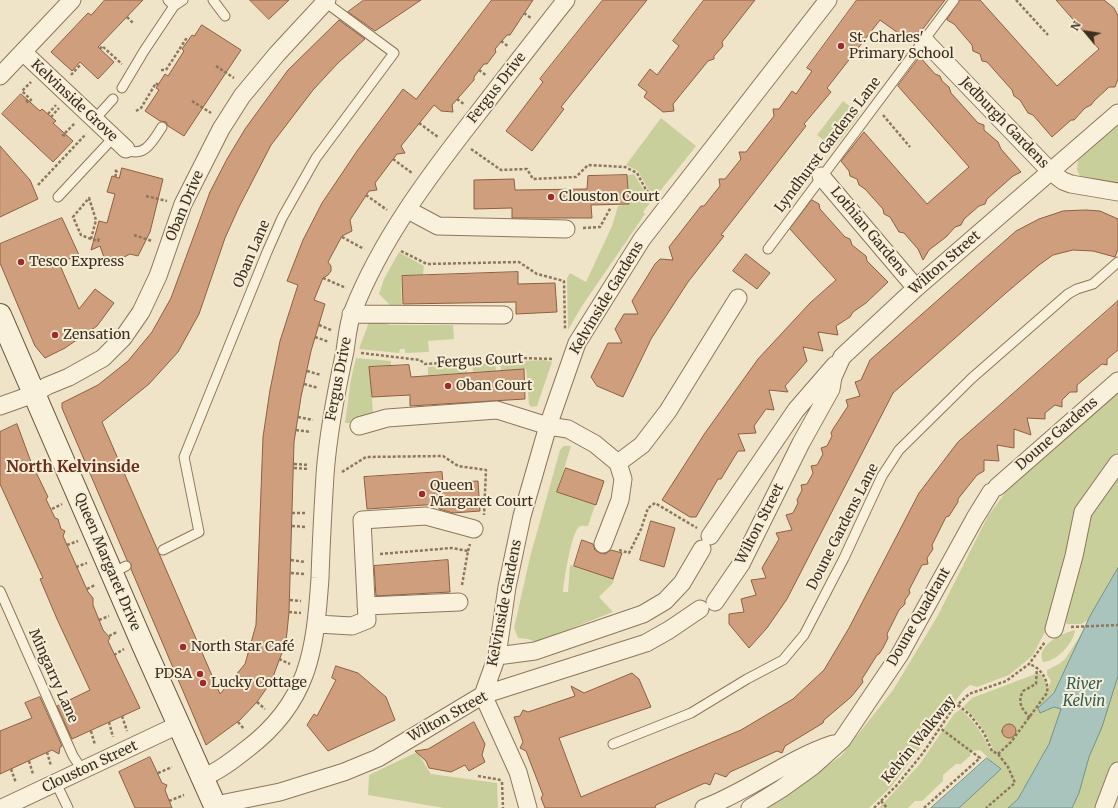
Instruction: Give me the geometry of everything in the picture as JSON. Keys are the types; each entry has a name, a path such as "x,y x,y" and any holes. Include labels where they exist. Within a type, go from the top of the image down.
{"main road":[{"name":"Queen Margaret Drive","path":"0,315 178,725 215,806"}],"street":[{"path":"0,76 72,0"},
{"name":"Fergus Drive","path":"202,778 214,772 257,742 287,710 300,688 311,659 317,624 325,473 331,420 351,314 365,282 386,243 408,210 449,140 566,0"},
{"name":"Kelvinside Gardens","path":"483,695 497,656 507,587 522,516 548,426 577,343 642,240 828,0"},
{"name":"Oban Drive","path":"0,406 34,394 103,358 123,338 144,304 158,276 183,204 221,129 247,90 277,54 326,1"},
{"name":"Jedburgh Gardens","path":"924,40 1051,172"},
{"name":"Kelvinside Grove","path":"23,52 87,123 113,138 126,148"},
{"name":"Wilton Street","path":"497,656 535,651 643,614 665,601 682,583 706,542 796,410 842,357 916,288 1118,113"},
{"path":"1051,172 1063,181 1071,184 1118,192"},
{"name":"Lothian Gardens","path":"822,176 916,288"},
{"path":"408,210 438,226 566,229"},
{"path":"618,463 642,445 668,411 738,298"},
{"path":"351,314 504,316"},
{"name":"Wilton Street","path":"215,806 280,792 344,772 378,758 483,695 646,643 707,606 742,564 801,443 831,389 833,377 842,357"},
{"name":"Doune Gardens","path":"994,489 1118,381"},
{"path":"359,426 387,418 477,413 497,410 548,426 568,429 595,444 618,463 623,479 620,500 603,544"},
{"path":"1054,629 1074,556 1083,512 1118,463"},
{"name":"Doune Quadrant","path":"842,740 900,654 975,518 994,489"},
{"path":"317,624 352,626 367,620 362,520 426,516 474,529"},
{"path":"366,606 459,602"},
{"path":"483,695 518,772 528,808"},
{"name":"Clouston Street","path":"2,808 178,725"},
{"path":"704,808 758,783 813,750 842,740"},
{"path":"750,808 800,775 842,740"},
{"path":"1104,808 1118,771"}],"lane":[{"path":"122,88 171,3 184,0"},
{"path":"213,0 225,16"},
{"name":"Lyndhurst Gardens Lane","path":"768,249 874,105 954,0"},
{"name":"Oban Lane","path":"163,550 199,532 184,457 282,218 316,158 394,53 326,1"},
{"path":"87,123 113,99"},
{"path":"126,148 133,152 141,152 148,147 162,127"},
{"path":"58,197 113,138"},
{"name":"Doune Gardens Lane","path":"613,744 691,712 747,678 783,660 804,635 844,558 882,476 899,450 972,378 1068,294 1077,288 1093,284 1118,262"},
{"name":"Mingarry Lane","path":"0,591 73,756 83,771"},
{"path":"56,783 68,808"}],"path":[{"path":"1016,0 1048,35"},
{"path":"524,13 533,20"},
{"path":"127,17 134,24"},
{"path":"161,70 166,70 186,39 188,40"},
{"path":"501,41 511,49"},
{"path":"100,49 102,46 124,66"},
{"path":"66,81 82,64"},
{"path":"216,66 234,78"},
{"path":"479,70 489,77"},
{"path":"26,100 28,102 31,100 22,91 34,78"},
{"path":"136,111 142,108 156,83 158,85"},
{"path":"457,99 467,106"},
{"path":"192,101 211,113"},
{"path":"48,114 59,102"},
{"path":"51,117 62,105"},
{"path":"874,105 910,147"},
{"path":"64,136 63,135 87,123"},
{"path":"38,185 87,123"},
{"path":"419,123 501,170 528,169 533,179 576,177 588,165 596,164 625,167 637,172 646,190 654,196"},
{"path":"393,159 415,175"},
{"path":"115,170 117,172 115,177"},
{"path":"366,195 389,211"},
{"path":"146,196 167,201"},
{"path":"91,239 96,220 89,198 73,216 81,235 91,239 98,241 99,238"},
{"path":"566,229 600,227 611,207"},
{"path":"134,235 152,241"},
{"path":"342,237 366,250"},
{"path":"386,243 427,264 519,262 537,274 564,281 564,327"},
{"path":"323,278 348,289"},
{"path":"319,325 333,330"},
{"path":"315,337 329,342"},
{"name":"Fergus Court","path":"344,351 420,360 425,364 547,357 570,362"},
{"path":"307,371 321,375"},
{"path":"304,384 318,388"},
{"path":"298,417 313,420"},
{"path":"296,430 311,432"},
{"path":"325,473 340,473 366,457 443,456 458,466 486,470 485,498"},
{"path":"294,464 309,464"},
{"path":"36,473 48,468"},
{"path":"294,468 309,469"},
{"path":"603,544 629,553 641,528 648,508 655,503 706,542"},
{"path":"52,509 63,504"},
{"path":"292,513 307,513"},
{"path":"292,526 307,527"},
{"path":"67,546 80,540"},
{"path":"364,555 447,549 468,552 459,602"},
{"path":"291,560 306,562"},
{"path":"76,567 89,562"},
{"path":"291,573 305,574"},
{"path":"87,589 112,574"},
{"path":"290,600 304,601"},
{"path":"289,612 304,613"},
{"path":"99,620 112,615"},
{"path":"1084,625 1118,625"},
{"name":"Kelvin Walkway","path":"874,808 896,786 919,758 952,710 969,694 1006,681 1029,664 1054,629"},
{"path":"109,636 119,631"},
{"path":"284,646 298,652"},
{"path":"114,655 126,648"},
{"path":"279,659 294,666"},
{"path":"998,754 1011,742 1030,719 1047,693 1048,686 1037,667 1029,664"},
{"path":"1030,719 1022,708 1019,700 1023,691 1036,684 1037,667"},
{"path":"257,702 269,713"},
{"path":"958,706 970,715 980,728 992,751 998,754 1008,767 1015,783 986,808"},
{"path":"122,716 127,731"},
{"path":"109,722 114,737"},
{"path":"238,722 248,733"},
{"path":"924,808 980,758 940,728"},
{"path":"91,731 95,746"},
{"path":"47,752 51,766"},
{"path":"29,761 33,775"},
{"path":"158,773 172,767"},
{"path":"11,769 16,783"},
{"path":"478,776 501,780"},
{"path":"502,785 504,808"},
{"path":"169,801 184,795"},
{"path":"881,801 887,808"}],"green space":[{"path":"843,101 860,114 834,148 817,135"},
{"path":"661,118 696,146 657,195 648,189 638,171 626,165"},
{"path":"1118,124 1118,185 1080,176 1077,170 1078,160"},
{"path":"634,174 643,189 653,199 643,212 645,214 582,306 568,330 567,278 570,273 586,282 612,226 618,206 628,204 628,175"},
{"path":"399,252 424,266 423,275 401,276 402,306 391,306 379,294 384,279"},
{"path":"370,319 391,325 453,325 454,339 428,341 429,352 405,353 405,349 400,349 399,353 359,349"},
{"path":"356,358 391,361 391,366 370,367 373,414 362,423 345,423 351,379"},
{"path":"545,360 552,362 537,406 531,407 529,404 526,369 501,371 500,362"},
{"path":"495,363 496,371 473,372 472,364"},
{"path":"467,365 467,373 428,375 428,367"},
{"path":"1118,392 1118,457 1082,506 1049,624 1033,655 1009,675 977,687 970,685 963,691 891,787 869,808 766,808 841,756 893,690 937,617 988,516 1011,485"},
{"path":"564,446 571,446 557,492 595,505 588,526 579,527 573,538 568,558 563,592 568,592 570,565 614,579 613,583 599,597 613,612 536,642 518,638 514,628 530,557 560,450"},
{"path":"1118,471 1118,568 1088,620 1081,624 1067,624 1065,621 1089,510"},
{"path":"1075,630 1074,635 1064,651 1053,659 1043,662 1043,650 1046,645 1057,637"},
{"path":"1084,630 1054,693 1038,708 1040,713 1054,707 1062,709 1049,744 1018,799 1008,808 959,808 1000,769 980,750 971,751 970,756 961,764 956,764 943,775 943,781 922,801 915,801 908,808 879,808 919,765 954,714 961,709 978,728 990,750 993,750 988,737 981,726 963,707 972,698 1038,673 1042,675 1048,688 1051,681 1047,675 1047,670 1065,659"},
{"path":"1118,676 1118,760 1098,808 1072,808 1079,793 1086,764"},
{"path":"417,752 431,774 497,783 498,808 444,808 368,795 369,775"}],"water":[{"name":"River Kelvin","path":"1118,568 1118,676 1102,727 1089,757 1079,793 1072,808 1008,808 1018,799 1049,744 1061,709 1054,707 1040,713 1038,708 1054,693 1090,616"},
{"path":"987,758 1001,769 959,808 931,808"}],"building":[{"path":"105,0 143,0 98,47 114,62 98,79 80,62 72,71 51,52 88,13 91,15"},
{"path":"250,0 289,0 269,19"},
{"path":"364,0 421,0 375,31 348,12"},
{"path":"492,0 533,0 510,35 507,35 495,49 496,52 487,64 484,64 474,77 474,80 452,105 453,112 441,111 434,105 401,146 405,153 397,154 375,183 377,190 369,191 350,220 352,231 342,236 328,262 331,266 331,271 323,278 314,300 325,304 311,351 301,397 294,442 289,612 286,642 271,682 257,702 240,720 206,745 131,569 131,564 127,560 62,408 62,403 98,385 128,361 152,332 171,298 210,192 227,159 245,129 288,70 339,20 365,39 338,63 313,90 271,145 225,238 199,314 178,352 149,384 102,422 220,694 245,664 256,625 263,437 270,390 280,341 298,285 287,281 303,240 322,203 357,151 403,89 416,99"},
{"path":"603,0 647,0 561,107 564,109 532,151 506,131 543,82 540,79"},
{"path":"704,0 755,0 722,42 723,46 714,56 714,59 708,61 673,104 674,111 663,112 644,97 647,92 638,85 650,69 657,75 679,46 673,41"},
{"path":"857,0 945,0 922,30 917,33 912,43 880,20 827,88 831,92 804,124 806,126 721,235 724,236 688,282 651,339 623,397 597,386 591,377 608,343 622,343 615,329 624,314 638,314 632,301 655,264 660,259 673,260 669,247 701,206 704,206 720,186 719,179 725,179 741,159 739,152 746,152 774,116 773,109 779,109 792,91 796,94 812,71 807,68"},
{"path":"960,0 980,0 1057,86 1099,49 1056,0 1104,0 1114,8 1118,16 1118,79 1115,87 1109,87 1074,120 1071,120 1052,137 1033,115 1028,113 1020,100 1014,96 1012,90 987,62 982,61 980,54 973,51 972,45 954,24 947,20"},
{"path":"202,25 241,50 184,136 168,126 166,122 160,121 145,111 159,90 156,88 165,74 168,76 184,51 182,49 192,35 194,36"},
{"path":"920,57 935,74 940,76 942,81 949,87 951,93 978,123 984,125 984,130 998,142 1001,149 1021,172 1013,176 987,199 985,204 979,206 964,219 961,225 955,227 946,237 929,250 923,260 918,249 904,233 899,232 890,217 884,214 883,209 865,189 859,185 857,179 850,176 849,171 841,161 864,132 927,204 969,167 898,86"},
{"path":"21,94 40,111 42,109 56,121 53,123 73,141 53,162 2,114"},
{"path":"0,146 30,180 38,199 0,217"},
{"path":"122,168 163,179 150,232 138,256 130,254 107,266 100,246 91,250 99,221 107,223 115,194 107,192 112,176 119,178"},
{"name":"Clouston Court","path":"627,175 629,204 591,205 592,218 512,218 512,208 474,209 474,180 514,179 515,190 587,189 588,176"},
{"path":"812,200 819,204 820,209 845,237 850,239 852,245 866,256 867,261 888,282 866,303 853,312 850,317 836,326 838,335 818,332 823,351 803,347 807,361 785,386 788,392 769,390 774,410 766,409 754,426 756,433 738,434 745,451 738,451 721,479 718,479 696,517 690,517 662,500 705,433 758,359 810,303 836,280 790,229"},
{"path":"1063,211 1100,211 1118,219 1118,249 1115,257 1093,251 1073,250 1053,255 1006,293 893,393 787,599 767,628 749,648 729,624 729,614 744,612 741,599 756,595 751,580 766,578 762,568 779,539 776,533 792,530 786,515 793,513 802,490 801,485 807,484 813,473 811,466 817,465 823,454 821,448 827,446 832,436 831,433 833,429 848,406 846,400 860,396 855,382 861,380 870,360 1016,231 1039,219"},
{"path":"62,218 79,255 59,263 79,309 95,289 114,303 97,326 65,348 45,358 35,346 0,263 0,244"},
{"path":"746,254 770,273 757,289 733,271"},
{"path":"518,272 518,284 555,283 557,312 516,314 516,302 403,304 402,276"},
{"path":"1118,301 1118,350 1107,359 1107,365 1102,364 1077,385 1077,392 1070,392 1062,400 1062,407 1055,405 1045,413 1045,419 1027,418 1031,435 1014,429 1014,448 997,445 999,461 984,460 984,471 977,475 958,499 958,502 949,516 946,517 932,545 933,549 927,558 928,564 922,565 909,590 910,593 905,600 905,604 899,610 887,634 888,638 883,648 862,679 863,682 851,697 824,720 823,723 785,746 782,753 777,751 730,772 726,777 715,773 710,785 705,783 656,805 655,808 545,808 541,798 543,795 526,751 520,748 523,742 514,717 520,716 523,710 528,712 575,696 571,686 584,693 632,673 639,679 651,707 559,738 581,797 741,730 793,699 824,670 849,628 919,493 958,442"},
{"name":"Oban Court","path":"409,365 411,377 524,369 525,399 410,406 410,395 372,397 369,367"},
{"path":"17,424 31,462 48,497 46,499 55,518 58,519 61,529 65,531 63,536 88,592 93,598 93,605 103,630 110,638 108,641 140,708 72,739 57,706 90,690 57,619 40,579 43,578 0,484 0,432"},
{"path":"566,468 604,481 596,505 557,492"},
{"name":"Queen Margaret Court","path":"442,472 443,483 478,481 480,511 453,513 439,509 439,504 367,509 364,477"},
{"path":"651,521 675,528 664,567 640,560"},
{"path":"582,540 593,544 595,550 600,553 605,554 611,550 622,553 613,579 574,566"},
{"path":"448,560 450,592 376,596 374,566"},
{"path":"336,666 358,673 386,697 395,720 328,751 307,725 314,714 317,716 336,680 332,678"},
{"path":"40,697 62,746 60,747 59,754 52,750 0,774 0,731 32,718 25,703"},
{"path":"474,722 485,744 482,755 485,762 469,771 465,765 451,772 429,768 426,761 415,751 428,749"},
{"path":"1006,724 1012,724 1016,728 1016,734 1012,738 1006,738 1002,734 1002,728"},
{"path":"150,757 162,783 167,785 165,790 172,808 135,808 119,772"}],"place":[{"name":"St. Charles' Primary School","path":"841,46"},
{"name":"Clouston Court","path":"551,197"},
{"name":"Tesco Express","path":"21,262"},
{"name":"Zensation","path":"55,335"},
{"name":"Oban Court","path":"448,386"},
{"name":"Queen Margaret Court","path":"422,494"},
{"name":"North Star Café","path":"183,647"},
{"name":"PDSA","path":"200,674"},
{"name":"Lucky Cottage","path":"203,683"}],"district":[{"name":"North Kelvinside","path":"73,467"}]}
